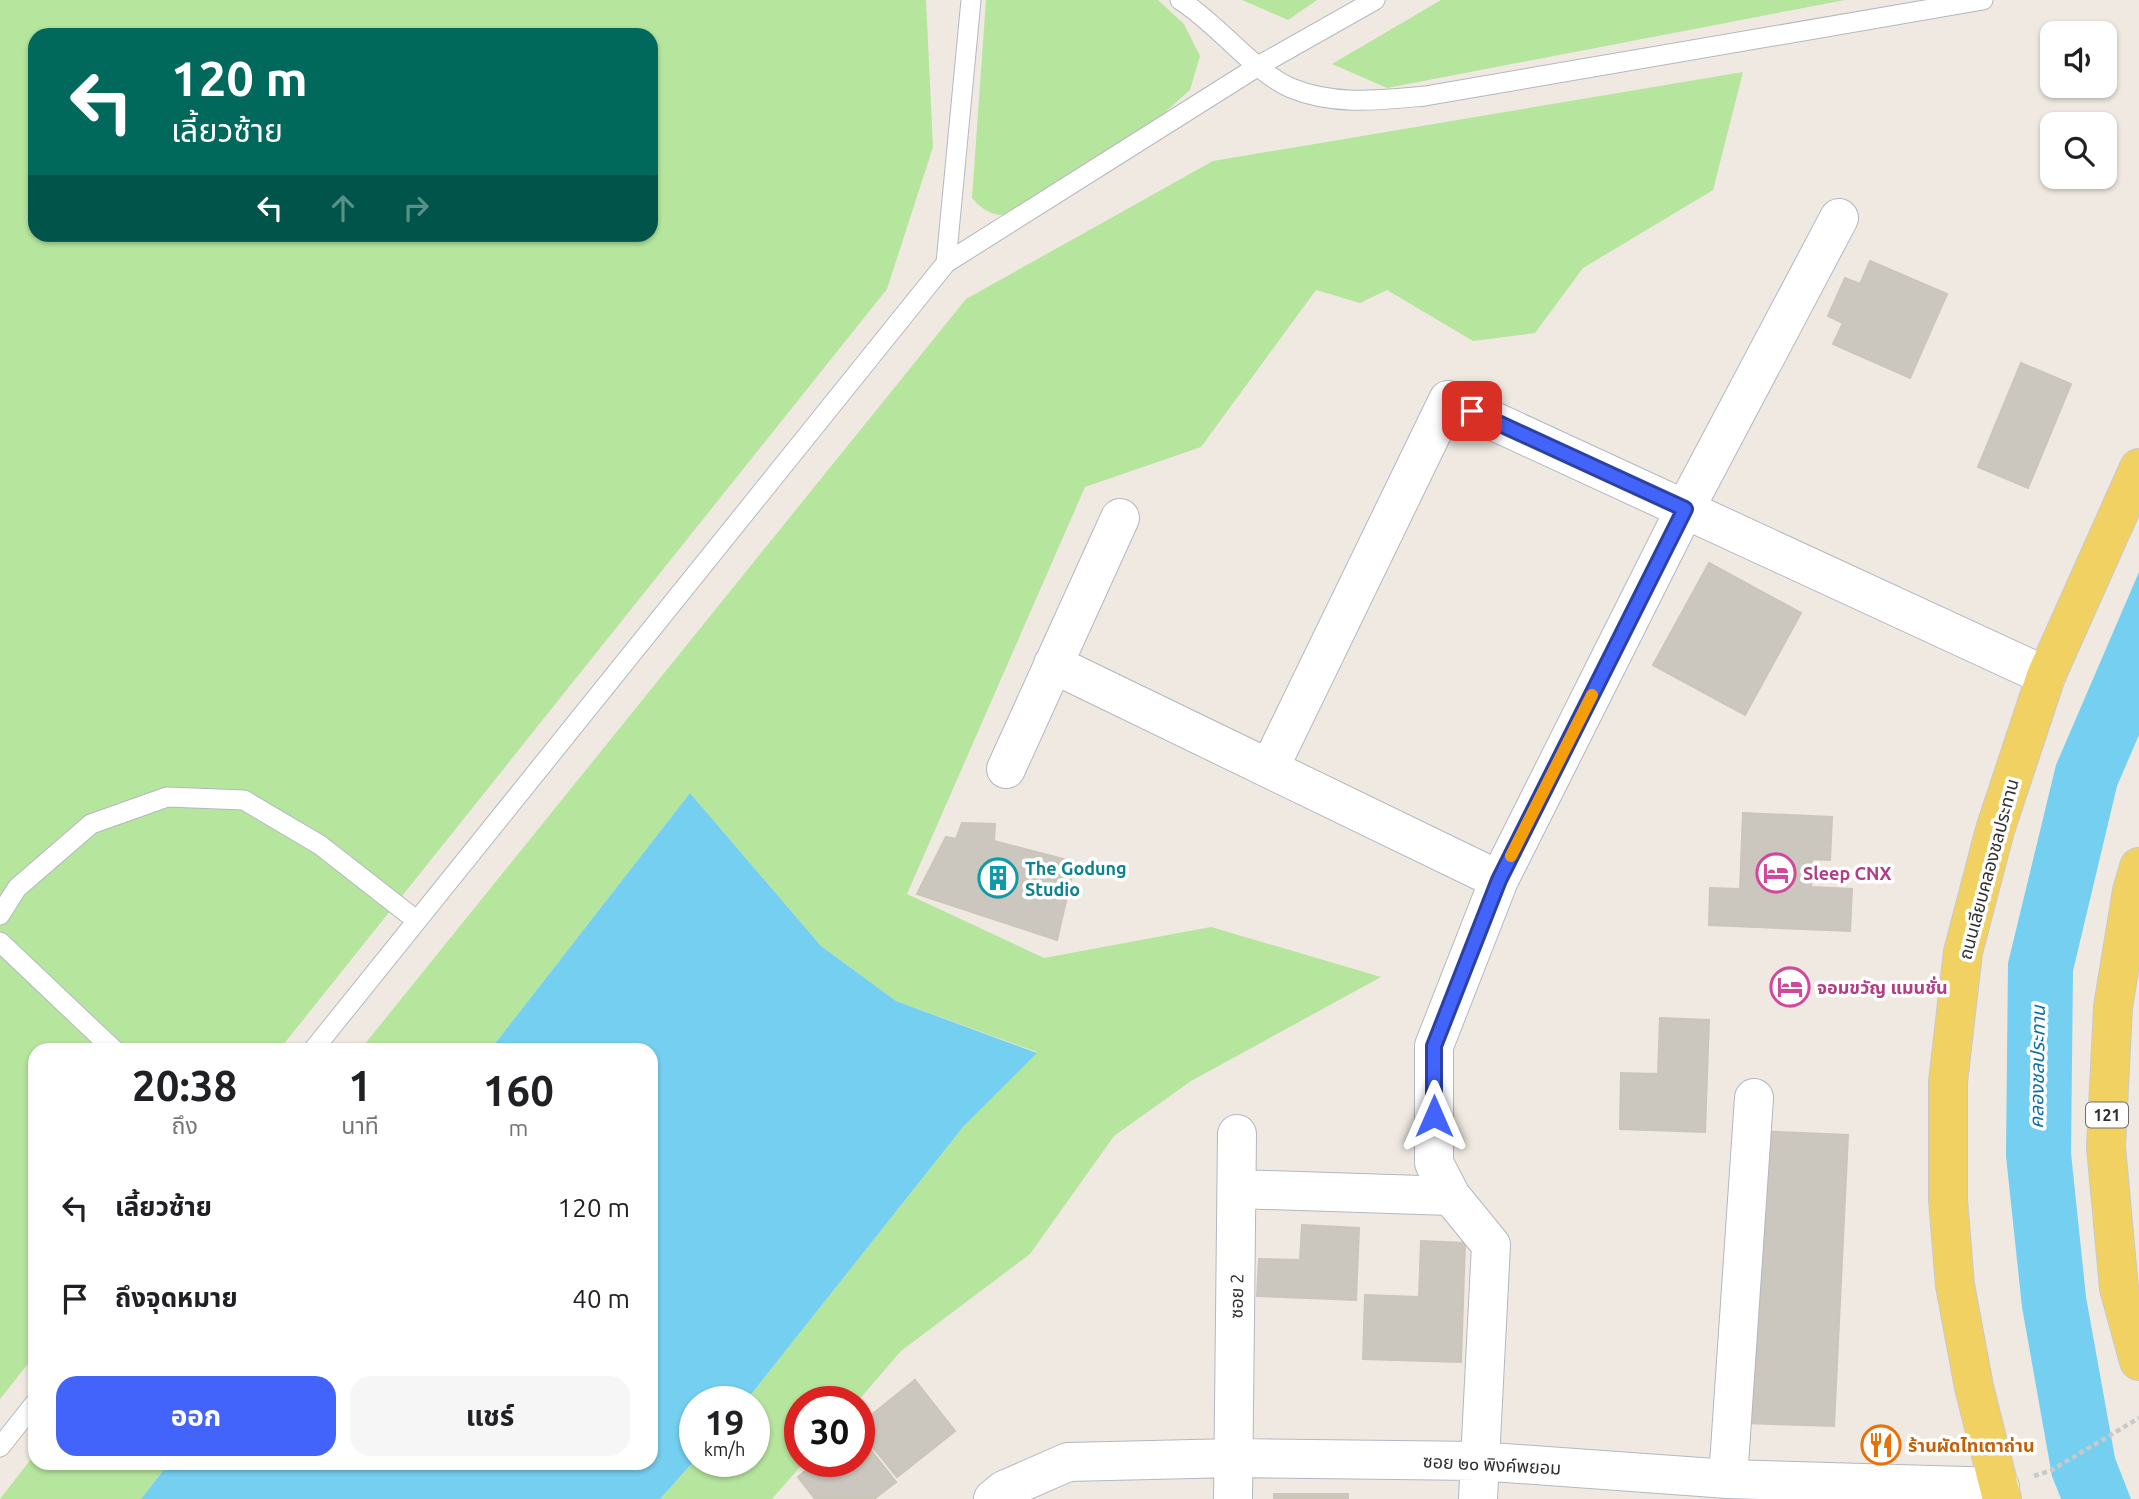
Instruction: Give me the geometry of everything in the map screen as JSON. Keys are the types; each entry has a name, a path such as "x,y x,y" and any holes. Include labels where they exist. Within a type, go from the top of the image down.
{"main road":[{"name":"ถนนเลียบคลองชลประทาน","path":"2001,1493 1973,1387 1955,1285 1948,1200 1948,1082 1963,952 1995,830 2046,676 2139,468"},
{"name":"121","path":"2139,867 2132,891 2113,1007 2106,1147 2119,1287 2139,1362"}],"street":[{"path":"1478,1499 1491,1245 1451,1196 1434,1163 1434,1046 1499,880 1685,509 1839,218"},
{"path":"1270,767 1448,400 2046,676"},
{"path":"1006,769 1120,517"},
{"path":"1054,664 1499,880"},
{"path":"1727,1479 1754,1098"},
{"name":"ซอย 2","path":"1233,1499 1237,1134"},
{"path":"1237,1189 1451,1196"},
{"name":"ซอย ๒๐ พิงค์พยอม","path":"1001,1496 1068,1462 1234,1458 1478,1461 1727,1479 2001,1493"}],"lane":[{"path":"946,263 971,0"},
{"path":"1180,0 1198,11 1289,87 1325,99 1397,99 1983,0"},
{"path":"319,1043 946,263 1260,65 1375,0"},
{"path":"0,915 17,888 90,824 167,797 244,800 320,845 416,919"},
{"path":"0,942 107,1043"},
{"path":"0,1447 28,1412"}],"path":[{"path":"2050,1471 2139,1418"}],"green space":[{"path":"0,0 926,0 933,147 887,289 285,1043 28,1043 28,1364 0,1399"},
{"path":"986,0 1158,0 1184,24 1200,56 1190,90 1152,124 1022,214 1000,215 989,212 972,198"},
{"path":"1242,0 1317,0 1288,20"},
{"path":"1441,0 1845,0 1387,88 1332,64"},
{"path":"1743,72 1713,190 1583,268 1535,333 1473,341 1387,290 1360,303 1316,290 1201,447 1085,487 907,894 1044,958 1211,927 1381,977 1191,1081 1114,1136 1030,1254 901,1351 871,1386 784,1386 784,1477 791,1477 772,1499 660,1499 680,1477 770,1477 770,1386 758,1386 963,1127 1037,1052 896,1001 821,946 690,793 495,1043 366,1043 966,299 1213,161"},
{"path":"28,1463 28,1470 164,1470 141,1499 0,1499"}],"water":[{"name":"คลองชลประทาน","path":"2139,572 2139,735 2117,786 2073,971 2071,1153 2086,1297 2115,1458 2131,1499 2061,1499 2052,1476 2022,1307 2006,1156 2008,963 2056,765"},
{"path":"690,793 821,946 896,1001 1037,1053 963,1127 758,1386 679,1386 680,1477 660,1499 141,1499 164,1470 658,1470 658,1043 495,1043"}],"building":[{"path":"1870,261 1947,294 1910,378 1833,344 1843,323 1828,316 1845,278 1860,284"},
{"path":"2021,363 2071,384 2028,488 1978,467"},
{"path":"1709,563 1801,613 1745,715 1653,665"},
{"name":"Sleep CNX","path":"1743,813 1832,817 1830,860 1812,859 1811,887 1852,889 1850,931 1709,925 1710,888 1740,889"},
{"name":"The Godung Studio","path":"962,823 995,824 994,841 1075,862 1057,940 917,894 946,837 956,839"},
{"path":"1660,1018 1709,1020 1705,1132 1620,1129 1621,1073 1658,1074"},
{"path":"1756,1131 1848,1135 1834,1426 1743,1423"},
{"path":"1302,1225 1359,1228 1356,1300 1257,1296 1259,1259 1300,1260"},
{"path":"1421,1241 1465,1243 1461,1362 1363,1359 1365,1295 1419,1297"},
{"path":"915,1380 955,1431 897,1477 875,1450 875,1412"},
{"path":"875,1455 896,1482 874,1499 815,1499 798,1477 875,1477"},
{"path":"1274,1494 1348,1494 1348,1499 1274,1499"}],"slow traffic":[{"path":"1511,856 1592,695"}],"place":[{"name":"Sleep CNX","path":"1776,873"},
{"name":"The Godung Studio","path":"998,878"},
{"name":"จอมขวัญ แมนชั่น","path":"1790,987"},
{"name":"ร้านผัดไทเตาถ่าน","path":"1881,1445"}],"route":[{"path":"1434,1116 1434,1046 1499,880 1685,509 1472,411"}]}
